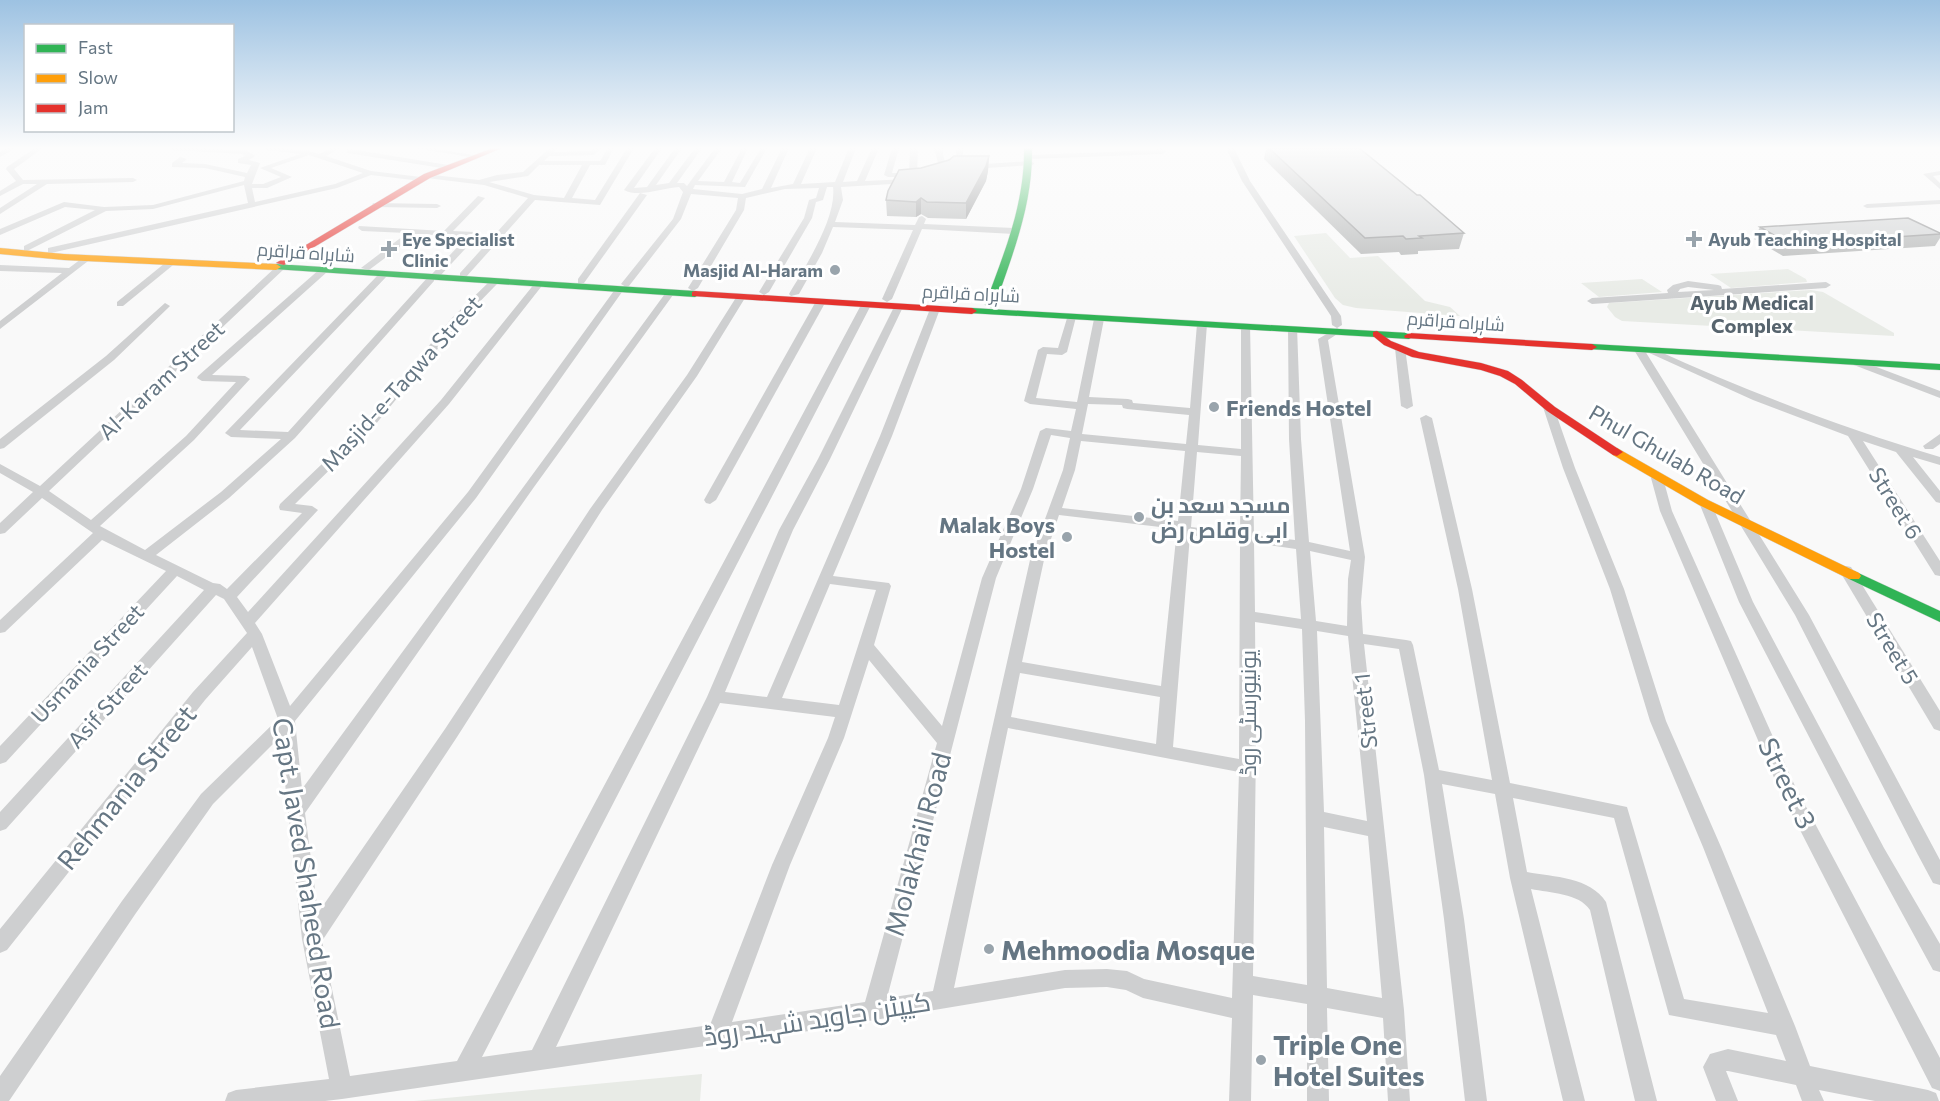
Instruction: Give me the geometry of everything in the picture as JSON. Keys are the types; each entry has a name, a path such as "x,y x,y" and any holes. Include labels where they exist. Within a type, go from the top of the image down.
{"main road":[{"path":"281,265 386,199"},
{"path":"989,309 1014,231 1021,199"},
{"name":"شاہراہ قراقرم","path":"0,246 88,258 366,268 538,285 693,288 989,309 1940,361"},
{"name":"شاہراہ قراقرم","path":"0,251 51,250 281,265 382,276 463,275 580,281 670,293 866,306 892,303 934,309 989,309 1099,319 1293,329 1337,328 1377,334 1940,367"},
{"path":"0,256 26,251"},
{"name":"Phul Ghulab Road","path":"1377,334 1384,342 1418,355 1495,370 1523,383 1549,407 1657,478 1706,506 1846,570 1940,617"}],"street":[{"path":"0,212 19,199"},
{"path":"0,232 64,204 104,209 153,207 181,199"},
{"path":"250,199 253,205"},
{"path":"51,250 278,199"},
{"path":"446,233 480,199"},
{"path":"463,275 531,199"},
{"path":"560,199 597,202 599,199"},
{"path":"580,281 641,199"},
{"path":"0,1095 129,907 207,799 287,720 472,495 622,287 677,219 684,199"},
{"path":"693,288 740,210 742,199"},
{"path":"764,292 808,218 813,200 819,199"},
{"path":"794,294 818,253 839,199"},
{"path":"1258,199 1336,316 1337,328"},
{"path":"1867,206 1940,202"},
{"path":"376,205 437,206"},
{"path":"26,251 104,209"},
{"path":"830,224 920,224 1014,231"},
{"path":"539,1059 715,697 754,600 786,530 824,459 892,303 920,224"},
{"path":"145,557 225,495 291,436 434,276 474,235 362,228"},
{"path":"366,268 416,231"},
{"path":"0,326 88,258"},
{"path":"120,304 173,261"},
{"name":"Al-Karam Street","path":"0,530 281,265"},
{"path":"0,268 72,271"},
{"path":"0,628 246,379 202,378 324,270"},
{"path":"291,436 231,433 382,276"},
{"name":"Masjid-e-Taqwa Street","path":"222,592 312,510 285,507 370,423 455,321 494,282"},
{"name":"Rehmania Street","path":"0,944 199,696 251,627 445,402 538,285"},
{"path":"1592,301 1826,285"},
{"path":"296,812 530,484 670,293"},
{"path":"312,939 451,733 596,509 692,376 740,298"},
{"path":"710,500 820,303"},
{"path":"0,445 110,357 165,306"},
{"path":"464,1070 866,306"},
{"path":"772,703 886,436 934,309"},
{"path":"1071,317 1062,352 1043,350 1030,401 1128,402 1127,406 1196,412"},
{"path":"941,999 1037,560 1069,470 1099,319"},
{"path":"1164,752 1193,448 1202,324"},
{"name":"یونیورسٹی روڈ","path":"1240,1101 1247,767 1246,326"},
{"name":"Street 1","path":"1337,328 1323,339 1358,557 1353,580 1357,635 1394,1010 1399,1101"},
{"path":"1293,329 1301,545 1309,625 1315,818 1318,1101"},
{"path":"1400,348 1407,406"},
{"path":"1645,350 1810,419 1940,461"},
{"path":"1645,350 1824,654 1920,844 1940,877"},
{"path":"1858,363 1940,395"},
{"path":"1549,407 1569,468 1617,589 1658,721 1785,1026 1813,1101"},
{"path":"1426,418 1465,589 1520,878 1574,1101"},
{"path":"946,742 989,578 1027,489 1046,431 1247,453"},
{"name":"Street 6","path":"1853,434 1940,572"},
{"path":"1929,446 1940,438"},
{"path":"1901,450 1940,499"},
{"name":"Capt. Javed Shaheed Road","path":"0,468 41,492 96,530 145,557 222,592 251,627 287,720 312,939 342,1088"},
{"name":"Street 3","path":"1657,478 1666,511 1787,787 1940,1080"},
{"path":"1706,506 1746,602 1878,853 1940,963"},
{"path":"1054,511 1301,545 1358,557"},
{"name":"Usmania Street","path":"0,757 175,570"},
{"name":"Street 5","path":"1846,570 1940,725"},
{"path":"717,1034 781,865 836,738 884,586 824,579"},
{"name":"Asif Street","path":"0,824 222,592"},
{"path":"1248,616 1309,625 1406,645 1432,776 1454,919 1476,1101"},
{"name":"Molakhail Road","path":"866,646 946,742 873,1011"},
{"path":"1014,666 1168,693"},
{"path":"715,697 844,712"},
{"path":"1002,721 1247,767"},
{"path":"1432,776 1621,812 1677,1008 1785,1026"},
{"path":"1315,818 1377,830"},
{"path":"1520,878 1581,891 1592,897 1599,908 1646,1101"},
{"name":"کیپٹن جاوید شہید روڈ","path":"342,1088 873,1011 1065,979 1107,978 1127,981 1143,988 1241,1010"},
{"path":"1241,983 1394,1010"},
{"path":"1727,1101 1714,1067 1718,1062 1728,1060 1928,1101"},
{"path":"236,1101 342,1088"}],"shaded area":[{"path":"1326,233 1350,258 1378,256 1425,301 1450,307 1460,316 1343,305 1335,298 1294,236"},
{"path":"1788,269 1806,279 1807,282 1731,288 1710,274"},
{"path":"1642,279 1662,292 1599,297 1581,283"},
{"path":"1811,290 1823,292 1894,333 1894,336 1622,321 1615,317 1607,307 1609,303"},
{"path":"702,1074 700,1101 414,1101"}],"building":[{"path":"886,199 919,199 916,202"},
{"path":"923,199 968,199 966,203 927,202"},
{"path":"1324,199 1425,199 1464,233 1406,239 1403,236 1365,238"},
{"path":"1908,218 1940,234 1789,244 1760,227"}],"traffic: fast":[{"path":"990,305 1011,248 1024,199"},
{"path":"276,267 695,294"},
{"path":"972,311 1409,336"},
{"path":"1592,347 1940,367"},
{"path":"1854,576 1940,617"}],"traffic: slow":[{"path":"0,251 64,257 276,267"},
{"path":"1617,452 1674,487 1854,576"}],"traffic: jam":[{"path":"281,263 388,199"},
{"path":"695,294 972,311"},
{"path":"1377,334 1388,343 1416,355 1481,366 1504,373 1551,409 1617,452"},
{"path":"1409,336 1592,347"}],"place":[{"name":"Ayub Teaching Hospital","path":"1694,239"},
{"name":"Eye Specialist Clinic","path":"389,249"},
{"name":"Masjid Al-Haram","path":"835,270"},
{"name":"Friends Hostel","path":"1214,407"},
{"name":"مسجد سعد بن ابی وقاص رض","path":"1139,517"},
{"name":"Malak Boys Hostel","path":"1067,537"},
{"name":"Mehmoodia Mosque","path":"989,949"},
{"name":"Triple One Hotel Suites","path":"1261,1060"}],"district":[{"name":"Ayub Medical Complex","path":"1752,314"}]}
